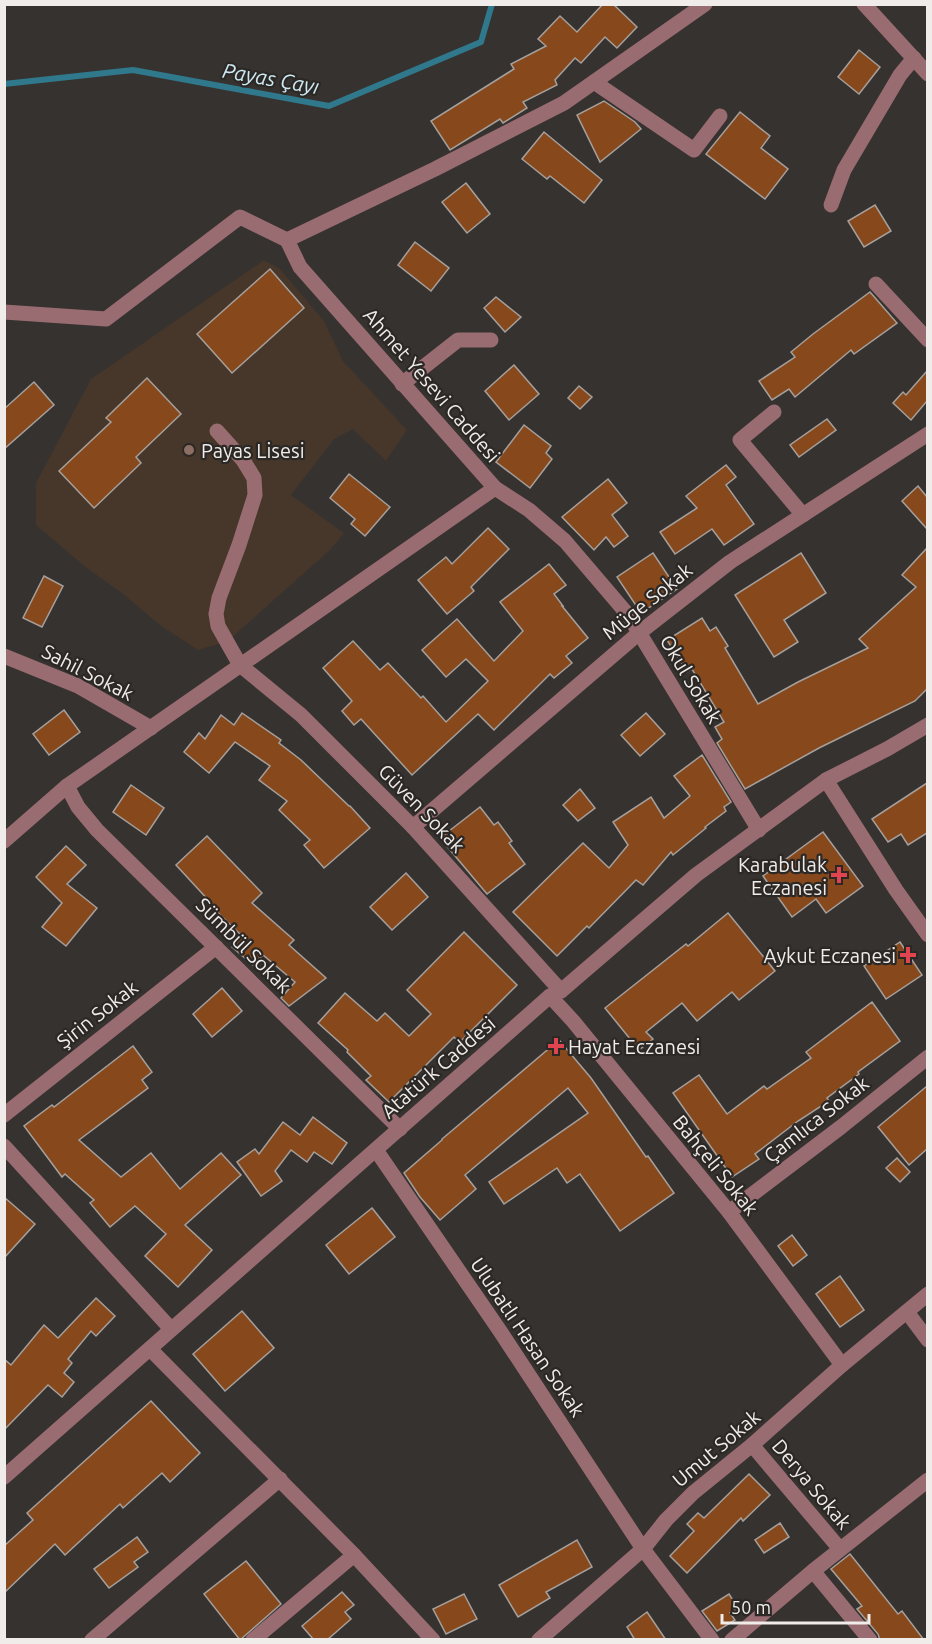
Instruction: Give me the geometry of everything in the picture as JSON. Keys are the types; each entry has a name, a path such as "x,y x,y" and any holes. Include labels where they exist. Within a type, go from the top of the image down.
{"street":[{"path":"4,312 106,319 240,217 287,240 435,169 564,103 705,4"},
{"path":"864,4 927,74"},
{"path":"831,205 844,170 900,75 914,58"},
{"path":"594,82 694,150 720,116"},
{"name":"Ahmet Yesevi Caddesi","path":"4,841 67,786 495,488 300,267 287,240"},
{"path":"876,284 927,340"},
{"path":"402,384 458,340 491,340"},
{"path":"774,412 740,440 803,515"},
{"path":"217,431 243,460 254,478 255,495 219,598 216,614 218,626 240,665"},
{"name":"Müge Sokak","path":"413,827 639,633 730,562 927,434"},
{"name":"Okul Sokak","path":"495,488 530,510 565,541 629,616 759,830"},
{"name":"Sahil Sokak","path":"4,656 78,686 151,728"},
{"name":"Güven Sokak","path":"240,665 301,715 413,827 555,994"},
{"name":"Atatürk Caddesi","path":"4,1477 376,1149 696,875 826,780 888,749 927,725"},
{"path":"826,780 927,935"},
{"name":"Sümbül Sokak","path":"67,786 78,807 97,830 400,1129"},
{"name":"Şirin Sokak","path":"4,1115 216,947"},
{"name":"Bahçeli Sokak","path":"555,994 573,1021 729,1212 842,1365"},
{"name":"Çamlıca Sokak","path":"729,1212 841,1127 927,1057"},
{"path":"4,1146 171,1329"},
{"name":"Ulubatlı Hasan Sokak","path":"376,1149 500,1331 643,1549 712,1640"},
{"name":"Umut Sokak","path":"539,1640 643,1549 666,1520 693,1493 927,1294"},
{"path":"907,1312 927,1340"},
{"path":"150,1349 354,1555 433,1640"},
{"name":"Derya Sokak","path":"752,1445 840,1549"},
{"path":"92,1640 280,1479"},
{"path":"732,1640 813,1571 927,1480"},
{"path":"253,1640 354,1555"},
{"path":"813,1571 870,1640"}],"shaded area":[{"name":"Payas Lisesi","path":"264,260 280,269 324,321 343,361 407,430 386,461 353,429 334,439 291,495 344,533 330,550 228,641 198,650 161,626 36,525 36,483 91,379"}],"building":[{"path":"603,4 613,4 637,27 617,48 605,37 581,63 575,58 555,80 557,85 523,102 527,108 503,123 500,119 450,150 431,121 514,69 511,64 546,46 538,39 560,16 577,32"},
{"path":"859,50 880,67 859,94 838,77"},
{"path":"604,101 635,122 641,129 600,162 577,115"},
{"path":"740,112 770,136 761,148 788,169 765,199 706,154"},
{"path":"544,132 602,180 584,203 550,176 547,179 522,159"},
{"path":"466,183 490,214 467,233 442,202"},
{"path":"875,205 891,231 864,247 848,221"},
{"path":"415,242 449,268 431,291 398,265"},
{"path":"270,269 304,308 232,373 197,334"},
{"path":"870,292 897,323 854,354 851,350 795,397 789,389 772,400 759,381 795,357 791,352"},
{"path":"496,297 521,317 505,332 484,308"},
{"path":"514,365 539,394 509,420 485,391"},
{"path":"927,371 927,401 911,420 893,403 903,392 906,395"},
{"path":"147,378 181,414 136,457 141,463 94,508 59,471 111,422 106,418"},
{"path":"34,382 54,405 4,449 4,409"},
{"path":"579,386 592,397 580,409 568,398"},
{"path":"827,419 836,430 799,457 790,445"},
{"path":"524,425 551,446 546,453 552,459 530,488 496,462"},
{"path":"726,465 736,477 726,485 754,524 724,545 712,529 675,554 660,532 697,508 686,496"},
{"path":"349,474 390,507 365,536 351,524 355,519 330,498"},
{"path":"608,479 627,503 612,515 628,536 614,547 606,537 594,550 562,517"},
{"path":"918,486 927,497 927,529 902,501"},
{"path":"488,528 509,549 471,587 474,591 447,614 418,580 446,557 452,564"},
{"path":"927,548 927,689 915,701 819,748 745,789 717,743 722,739 715,727 724,722 692,669 687,672 667,640 702,618 710,631 716,627 728,646 725,648 758,704 868,648 859,639 916,587 902,575"},
{"path":"653,553 677,589 641,613 617,577"},
{"path":"801,553 826,593 784,620 798,642 774,657 735,595"},
{"path":"549,564 566,585 554,594 588,638 566,656 572,663 554,678 550,674 494,730 478,714 412,775 361,719 354,725 342,711 352,701 323,668 353,641 380,670 388,663 421,698 423,696 446,722 488,681 466,659 446,677 422,650 457,619 494,661 523,631 500,602"},
{"path":"44,576 63,586 42,627 23,618"},
{"path":"64,710 80,732 49,755 33,734"},
{"path":"242,713 281,740 279,743 301,760 370,828 324,868 304,845 310,840 279,810 287,801 259,780 270,766 235,742 209,773 184,752 199,733 205,739 221,715 234,725"},
{"path":"646,713 665,734 640,756 621,735"},
{"path":"702,755 731,802 724,807 726,811 673,855 671,852 643,885 636,880 589,928 587,926 557,956 513,912 583,843 609,868 628,845 613,822 651,797 664,818 690,796 674,776"},
{"path":"927,783 927,833 908,845 901,834 888,842 872,819"},
{"path":"131,785 164,808 146,835 113,812"},
{"path":"580,789 595,808 578,821 563,805"},
{"path":"480,807 494,825 498,822 512,841 509,843 525,864 487,894 440,838"},
{"path":"823,832 863,886 826,913 816,899 792,917 763,876"},
{"path":"207,836 262,893 252,903 294,940 289,945 326,978 289,1006 281,998 295,982 263,955 253,965 232,947 242,936 209,904 211,903 176,865"},
{"path":"66,846 86,865 67,884 97,908 66,946 42,927 62,903 36,877"},
{"path":"406,873 428,897 392,930 370,907"},
{"path":"728,913 775,971 739,1000 732,992 697,1021 682,1003 646,1032 653,1039 639,1050 605,1008"},
{"path":"464,932 517,985 459,1043 454,1037 389,1102 366,1080 371,1076 347,1052 348,1050 318,1023 345,993 377,1021 385,1013 409,1036 431,1014 407,990"},
{"path":"900,942 922,975 886,999 864,966"},
{"path":"222,988 242,1011 212,1037 193,1014"},
{"path":"872,1002 900,1041 827,1098 829,1101 755,1154 759,1159 732,1177 673,1093 699,1075 727,1114 764,1086 767,1089 811,1058 806,1052"},
{"path":"559,1040 591,1078 674,1193 620,1231 580,1174 567,1183 557,1168 504,1204 489,1182 588,1113 568,1088 465,1175 476,1189 440,1220 420,1197 404,1173"},
{"path":"133,1046 152,1072 142,1080 148,1088 79,1140 121,1177 151,1153 180,1189 221,1153 241,1175 185,1225 212,1250 178,1287 145,1256 166,1234 135,1206 110,1227 90,1203 94,1200 65,1174 62,1177 24,1126 52,1105 54,1107"},
{"path":"927,1086 927,1149 909,1165 878,1127"},
{"path":"313,1117 347,1143 332,1164 314,1152 307,1162 291,1150 275,1171 282,1181 261,1196 237,1162 255,1149 259,1154 283,1122 300,1135"},
{"path":"897,1158 910,1172 900,1182 886,1168"},
{"path":"4,1197 35,1224 4,1258"},
{"path":"372,1208 395,1237 349,1274 326,1245"},
{"path":"792,1235 807,1255 793,1266 778,1246"},
{"path":"840,1276 864,1310 840,1327 816,1294"},
{"path":"96,1298 115,1316 96,1336 91,1331 68,1359 72,1363 64,1373 74,1382 62,1397 48,1385 4,1430 4,1359 11,1365 44,1325 58,1338"},
{"path":"242,1311 274,1348 225,1391 193,1354"},
{"path":"151,1401 200,1453 170,1482 162,1473 123,1508 120,1504 65,1555 55,1544 4,1593 4,1546 33,1520 27,1513"},
{"path":"749,1474 770,1495 743,1521 741,1518 687,1573 670,1556 694,1531 687,1524 698,1513 704,1518"},
{"path":"780,1523 789,1537 764,1553 755,1540"},
{"path":"137,1537 148,1552 134,1562 138,1567 109,1588 94,1569"},
{"path":"577,1540 592,1567 546,1592 550,1598 518,1617 499,1585"},
{"path":"850,1554 898,1614 902,1611 924,1640 880,1640 878,1634 857,1609 862,1606 831,1569"},
{"path":"246,1561 281,1604 240,1640 204,1594"},
{"path":"342,1592 354,1605 345,1612 351,1619 327,1640 314,1640 302,1626"},
{"path":"464,1594 477,1619 446,1634 433,1609"},
{"path":"729,1594 738,1608 730,1613 735,1620 717,1631 702,1611"},
{"path":"647,1612 666,1640 635,1640 627,1627"}],"waterway":[{"name":"Payas Çayı","path":"4,84 133,70 329,106 481,42 492,4"}],"place":[{"name":"Payas Lisesi","path":"189,450"},
{"name":"Karabulak Eczanesi","path":"839,875"},
{"name":"Aykut Eczanesi","path":"908,955"},
{"name":"Hayat Eczanesi","path":"556,1046"}]}
